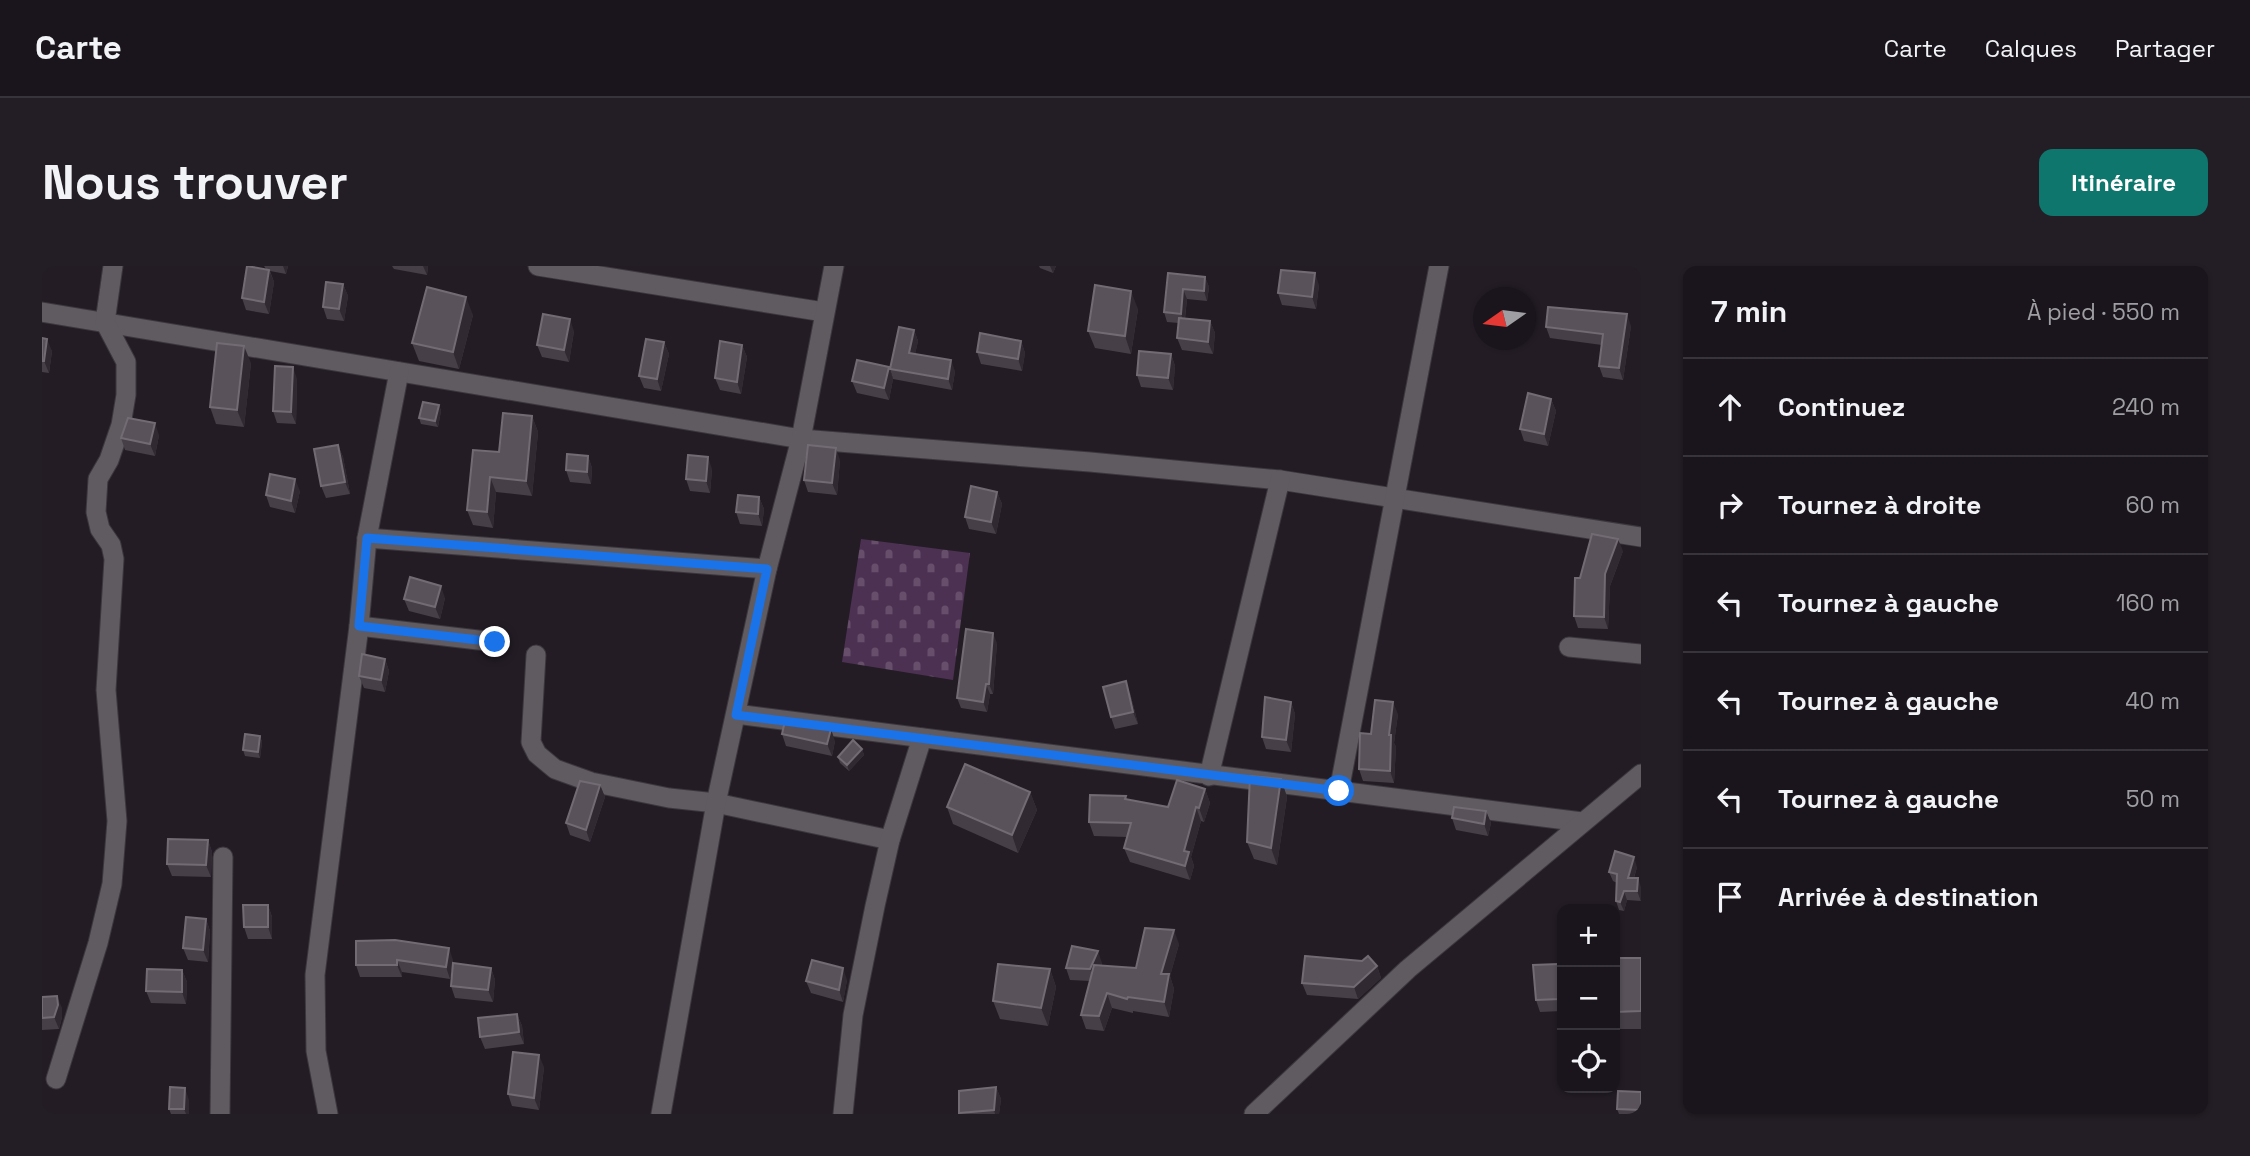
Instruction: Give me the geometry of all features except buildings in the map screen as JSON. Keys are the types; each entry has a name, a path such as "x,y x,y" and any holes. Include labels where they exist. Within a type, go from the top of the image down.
{"street":[{"path":"57,1079 98,943 112,884 117,821 106,690 114,559 111,545 100,529 96,512 98,479 121,425 126,395 126,362 105,322 113,266"},
{"path":"538,266 824,312"},
{"path":"661,1114 716,803 767,569 800,439 834,266"},
{"path":"1339,791 1439,266"},
{"path":"42,312 800,439 1280,480 1641,537"},
{"path":"328,1114 316,1051 315,975 359,626 367,538 399,372"},
{"path":"1209,776 1280,480"},
{"path":"367,538 767,569"},
{"path":"359,626 495,642"},
{"path":"1569,647 1641,654"},
{"path":"537,655 531,742 537,754 555,769 591,782 669,798 716,803 890,840"},
{"path":"736,715 1583,822"},
{"path":"843,1114 853,1014 890,840 922,738"},
{"path":"1254,1114 1408,969 1641,774"},
{"path":"220,1114 223,857"}],"green space":[{"path":"861,539 970,553 953,680 842,662"}],"route":[{"path":"495,642 359,626 367,538 767,569 736,715 1339,791"}]}
